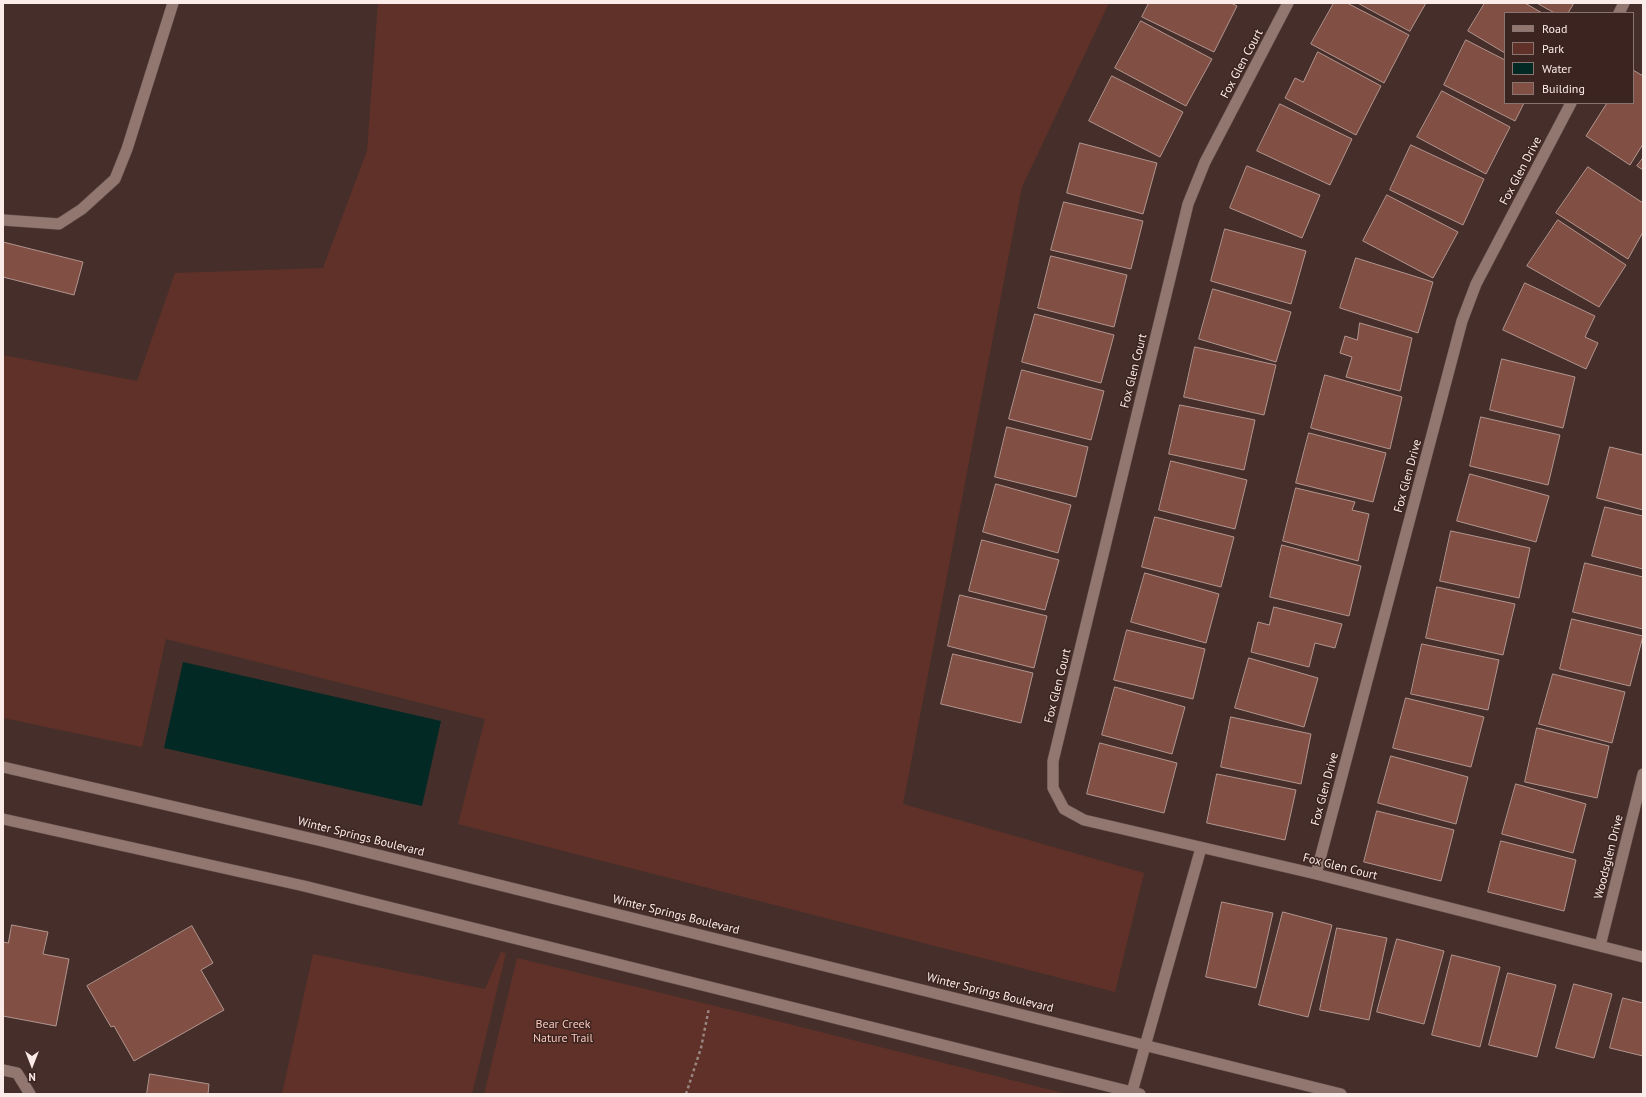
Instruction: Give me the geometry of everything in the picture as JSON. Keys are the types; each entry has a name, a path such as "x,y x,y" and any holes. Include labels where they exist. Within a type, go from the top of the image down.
{"street":[{"path":"3,220 59,224 82,209 115,179 127,149 173,3"},
{"name":"Fox Glen Court","path":"1288,3 1205,162 1188,204 1053,761 1053,788 1064,809 1084,820 1316,874 1643,957"},
{"path":"1620,12 1624,3"},
{"name":"Fox Glen Drive","path":"1316,874 1462,321 1476,284 1570,104"},
{"name":"Winter Springs Boulevard","path":"3,766 322,841 1341,1094"},
{"name":"Woodsglen Drive","path":"1600,946 1643,774"},
{"path":"3,819 304,886 1136,1093 1146,1045 1201,848"},
{"path":"3,1070 17,1073 30,1094"}],"path":[{"path":"686,1094 701,1048 713,988"}],"green space":[{"path":"378,3 1109,3 1022,187 903,804 1144,873 1115,992 458,824 485,719 166,639 142,747 3,718 3,355 137,381 175,273 323,268 367,151"},
{"path":"501,952 506,953 472,1094 282,1094 313,954 485,989"},
{"name":"Bear Creek Nature Trail","path":"517,958 773,1020 1067,1094 484,1094"}],"water":[{"path":"183,662 441,721 422,806 164,748"}],"building":[{"path":"1149,3 1231,3 1237,6 1214,52 1142,17"},
{"path":"1334,3 1347,3 1409,35 1384,83 1311,44"},
{"path":"1358,3 1426,3 1410,31"},
{"path":"1485,3 1525,3 1540,12 1504,12 1504,52 1468,31"},
{"path":"1537,3 1574,3 1569,12 1553,12"},
{"path":"1141,21 1212,59 1186,106 1115,68"},
{"path":"1466,40 1504,59 1504,104 1524,104 1515,121 1444,85"},
{"path":"1318,52 1381,86 1356,135 1285,98 1295,78 1303,82"},
{"path":"1634,71 1643,76 1643,144 1630,165 1586,136 1606,104 1634,104"},
{"path":"1112,76 1183,112 1160,157 1089,121"},
{"path":"1442,91 1510,127 1486,174 1417,137"},
{"path":"1280,104 1352,139 1330,185 1257,151"},
{"path":"1080,143 1157,163 1143,214 1067,193"},
{"path":"1411,145 1484,179 1463,225 1390,190"},
{"path":"1643,158 1643,170 1637,166"},
{"path":"1247,166 1320,195 1302,238 1230,208"},
{"path":"1588,167 1643,203 1643,232 1628,259 1556,213"},
{"path":"1387,195 1458,232 1433,278 1363,241"},
{"path":"1064,202 1143,221 1131,269 1051,250"},
{"path":"1558,220 1626,265 1599,307 1527,266"},
{"path":"1225,229 1306,251 1291,304 1211,281"},
{"path":"3,242 83,262 74,295 3,277"},
{"path":"1051,256 1127,275 1114,327 1038,308"},
{"path":"1356,258 1433,282 1418,333 1340,308"},
{"path":"1525,283 1595,316 1585,337 1598,343 1586,369 1503,330"},
{"path":"1213,289 1291,312 1276,362 1199,339"},
{"path":"1035,314 1114,335 1101,383 1022,362"},
{"path":"1360,323 1412,338 1400,391 1346,377 1352,357 1340,353 1345,336 1357,340"},
{"path":"1195,347 1276,365 1264,415 1184,397"},
{"path":"1502,359 1575,377 1563,428 1490,410"},
{"path":"1022,370 1104,391 1091,440 1009,419"},
{"path":"1325,375 1402,397 1390,449 1311,428"},
{"path":"1180,405 1255,420 1244,470 1169,454"},
{"path":"1481,417 1560,435 1548,485 1470,466"},
{"path":"1007,427 1088,447 1076,497 995,477"},
{"path":"1309,433 1386,453 1373,502 1296,483"},
{"path":"1610,447 1643,455 1643,510 1597,498"},
{"path":"1171,461 1247,480 1235,529 1159,510"},
{"path":"1470,474 1549,496 1536,542 1457,521"},
{"path":"996,484 1071,505 1058,553 983,532"},
{"path":"1296,488 1355,502 1352,510 1369,514 1358,561 1283,541"},
{"path":"1605,507 1643,516 1643,569 1592,556"},
{"path":"1155,517 1234,537 1221,587 1142,567"},
{"path":"1451,531 1530,548 1519,598 1440,581"},
{"path":"982,540 1059,560 1045,610 969,591"},
{"path":"1282,545 1361,566 1349,616 1270,597"},
{"path":"1585,563 1643,577 1643,629 1573,612"},
{"path":"1145,573 1219,594 1206,643 1131,622"},
{"path":"1437,587 1515,604 1503,655 1426,638"},
{"path":"960,595 1047,616 1034,668 948,646"},
{"path":"1274,607 1342,624 1335,648 1315,643 1309,667 1251,652 1258,622 1269,625"},
{"path":"1572,619 1643,636 1630,686 1560,669"},
{"path":"1127,630 1205,649 1193,699 1114,680"},
{"path":"1422,644 1499,660 1488,710 1411,694"},
{"path":"953,654 1033,673 1021,723 941,704"},
{"path":"1249,658 1318,678 1304,727 1235,708"},
{"path":"1553,674 1625,692 1612,743 1539,724"},
{"path":"1115,687 1185,707 1172,754 1102,735"},
{"path":"1406,698 1484,717 1471,767 1393,748"},
{"path":"1231,717 1311,734 1301,784 1221,767"},
{"path":"1537,728 1609,746 1597,798 1525,782"},
{"path":"1100,743 1177,763 1164,813 1087,794"},
{"path":"1391,756 1468,777 1456,824 1378,803"},
{"path":"1217,774 1296,790 1285,840 1207,823"},
{"path":"1516,784 1586,804 1573,853 1502,834"},
{"path":"1377,811 1454,830 1441,881 1364,862"},
{"path":"1501,841 1576,860 1564,911 1488,892"},
{"path":"1222,902 1273,913 1256,988 1206,977"},
{"path":"1283,912 1332,925 1308,1017 1259,1005"},
{"path":"12,925 48,932 43,954 69,959 56,1026 3,1016 3,942 8,943"},
{"path":"192,926 213,963 201,970 224,1010 134,1061 114,1026 111,1027 87,986"},
{"path":"1337,928 1387,938 1369,1020 1320,1010"},
{"path":"1397,939 1444,951 1424,1024 1377,1012"},
{"path":"1452,955 1500,967 1480,1047 1432,1035"},
{"path":"1508,973 1556,985 1537,1057 1489,1045"},
{"path":"1574,984 1612,994 1594,1058 1556,1048"},
{"path":"1623,998 1643,1003 1643,1056 1610,1048"},
{"path":"150,1074 209,1084 208,1094 147,1094"}]}
